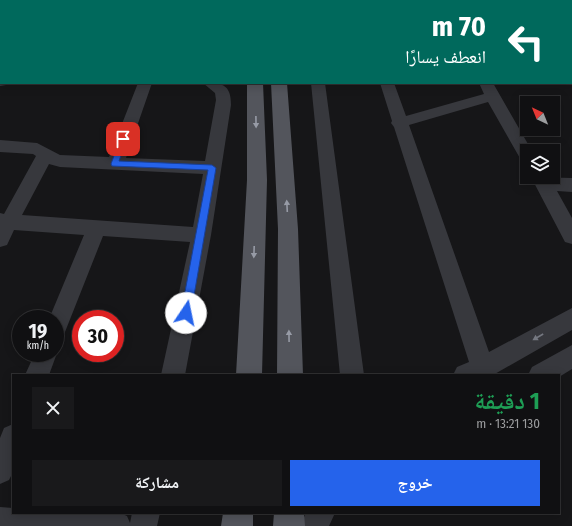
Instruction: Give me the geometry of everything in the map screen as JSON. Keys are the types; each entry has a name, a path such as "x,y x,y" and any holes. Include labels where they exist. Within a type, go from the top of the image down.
{"main road":[{"path":"249,374 257,180 255,84"},
{"path":"279,84 288,228 290,374"},
{"path":"237,526 238,514"},
{"path":"289,514 289,526"}],"street":[{"path":"115,164 145,84"},
{"path":"173,374 201,235 224,96 222,92 211,84"},
{"path":"318,84 352,374"},
{"path":"387,84 474,372 572,318"},
{"path":"399,123 489,90 520,144"},
{"path":"0,146 37,149 45,155 60,161 212,168"},
{"path":"0,239 4,221 45,155"},
{"path":"560,183 572,185"},
{"path":"544,184 572,236"},
{"path":"4,221 201,235"},
{"path":"63,310 97,227"},
{"path":"542,374 572,356"},
{"path":"37,374 42,362"},
{"path":"0,471 12,440"},
{"path":"144,526 146,514"},
{"path":"314,526 320,514"},
{"path":"0,521 117,526"}],"route":[{"path":"123,139 115,164 212,168 186,313"}]}
